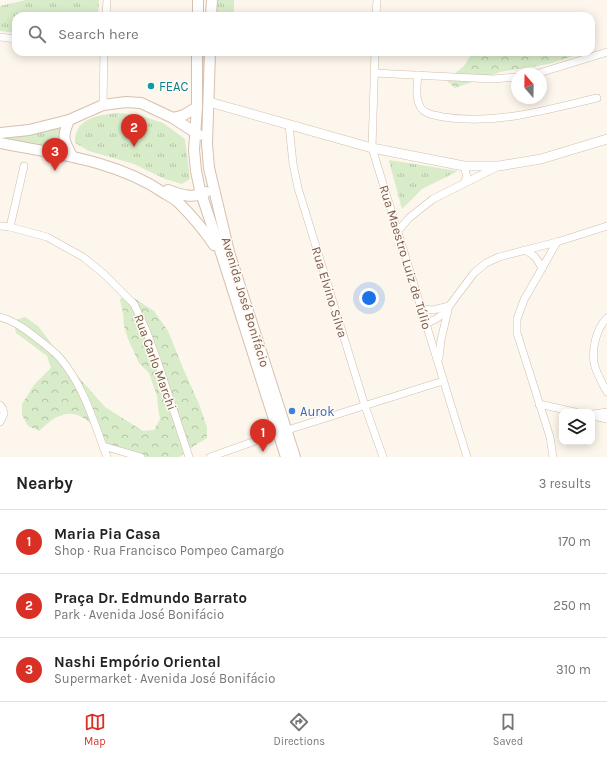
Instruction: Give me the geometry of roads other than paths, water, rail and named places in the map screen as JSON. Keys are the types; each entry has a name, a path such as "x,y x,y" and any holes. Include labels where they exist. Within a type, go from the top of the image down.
{"main road":[{"path":"198,0 198,12"},
{"path":"211,12 212,0"},
{"name":"Avenida José Bonifácio","path":"198,56 197,107 194,150 196,171 201,195 282,432 295,457"},
{"name":"Avenida José Bonifácio","path":"210,56 207,144 209,168 229,252 282,432 286,457"},
{"path":"0,133 29,130 70,120 103,105 126,102 141,103 173,118 203,138 207,144"},
{"path":"173,118 184,115 197,107"},
{"path":"70,120 64,132 64,139 72,156"},
{"name":"Avenida José Bonifácio","path":"0,143 72,156 128,173 149,182 178,202 204,231 223,259"},
{"path":"149,182 179,195 189,196 201,195 213,187"}],"street":[{"path":"106,12 107,0"},
{"path":"376,12 377,0"},
{"path":"0,37 12,39"},
{"path":"595,56 607,52"},
{"path":"103,105 104,56"},
{"name":"Rua Maestro Luiz de Túlio","path":"375,56 372,148 423,309 443,381 467,457"},
{"path":"547,71 594,56"},
{"path":"374,73 493,79 511,78"},
{"path":"418,75 417,93 422,109 426,113 432,115 459,119 484,119 522,115 597,98"},
{"path":"209,102 372,148 464,166 499,166 541,159 607,139"},
{"name":"Rua Elvino Silva","path":"289,125 293,164 298,188 365,406 383,457"},
{"path":"10,227 24,166"},
{"path":"464,166 467,177 464,183"},
{"path":"398,231 409,218 433,198 499,166"},
{"name":"Rua Carlo Marchi","path":"0,226 10,227 47,237 83,257 104,274 134,304 154,352 189,457"},
{"path":"427,323 444,313 474,273 486,263 498,257 557,242 607,226"},
{"path":"553,457 550,437 517,333 518,319 524,300 557,242"},
{"path":"524,250 533,254 538,260 542,269"},
{"path":"423,309 433,310 449,306"},
{"path":"438,363 441,340 449,306"},
{"path":"0,317 27,330 60,357 74,377 85,399 108,457"},
{"path":"604,321 607,330"},
{"path":"604,321 595,340 594,363 607,392"},
{"path":"212,457 282,432 443,381"},
{"path":"539,404 562,409"},
{"path":"0,405 4,414 0,422"},
{"path":"595,414 607,412"},
{"path":"595,416 607,419"},
{"path":"103,446 121,454 141,457"},
{"path":"108,457 114,450"}],"place":[{"name":"FEAC","path":"151,86"},
{"name":"Praça Dr. Edmundo Barrato","path":"134,147"},
{"name":"Nashi Empório Oriental","path":"55,171"},
{"name":"Aurok","path":"292,411"},
{"name":"Maria Pia Casa","path":"263,452"}]}
